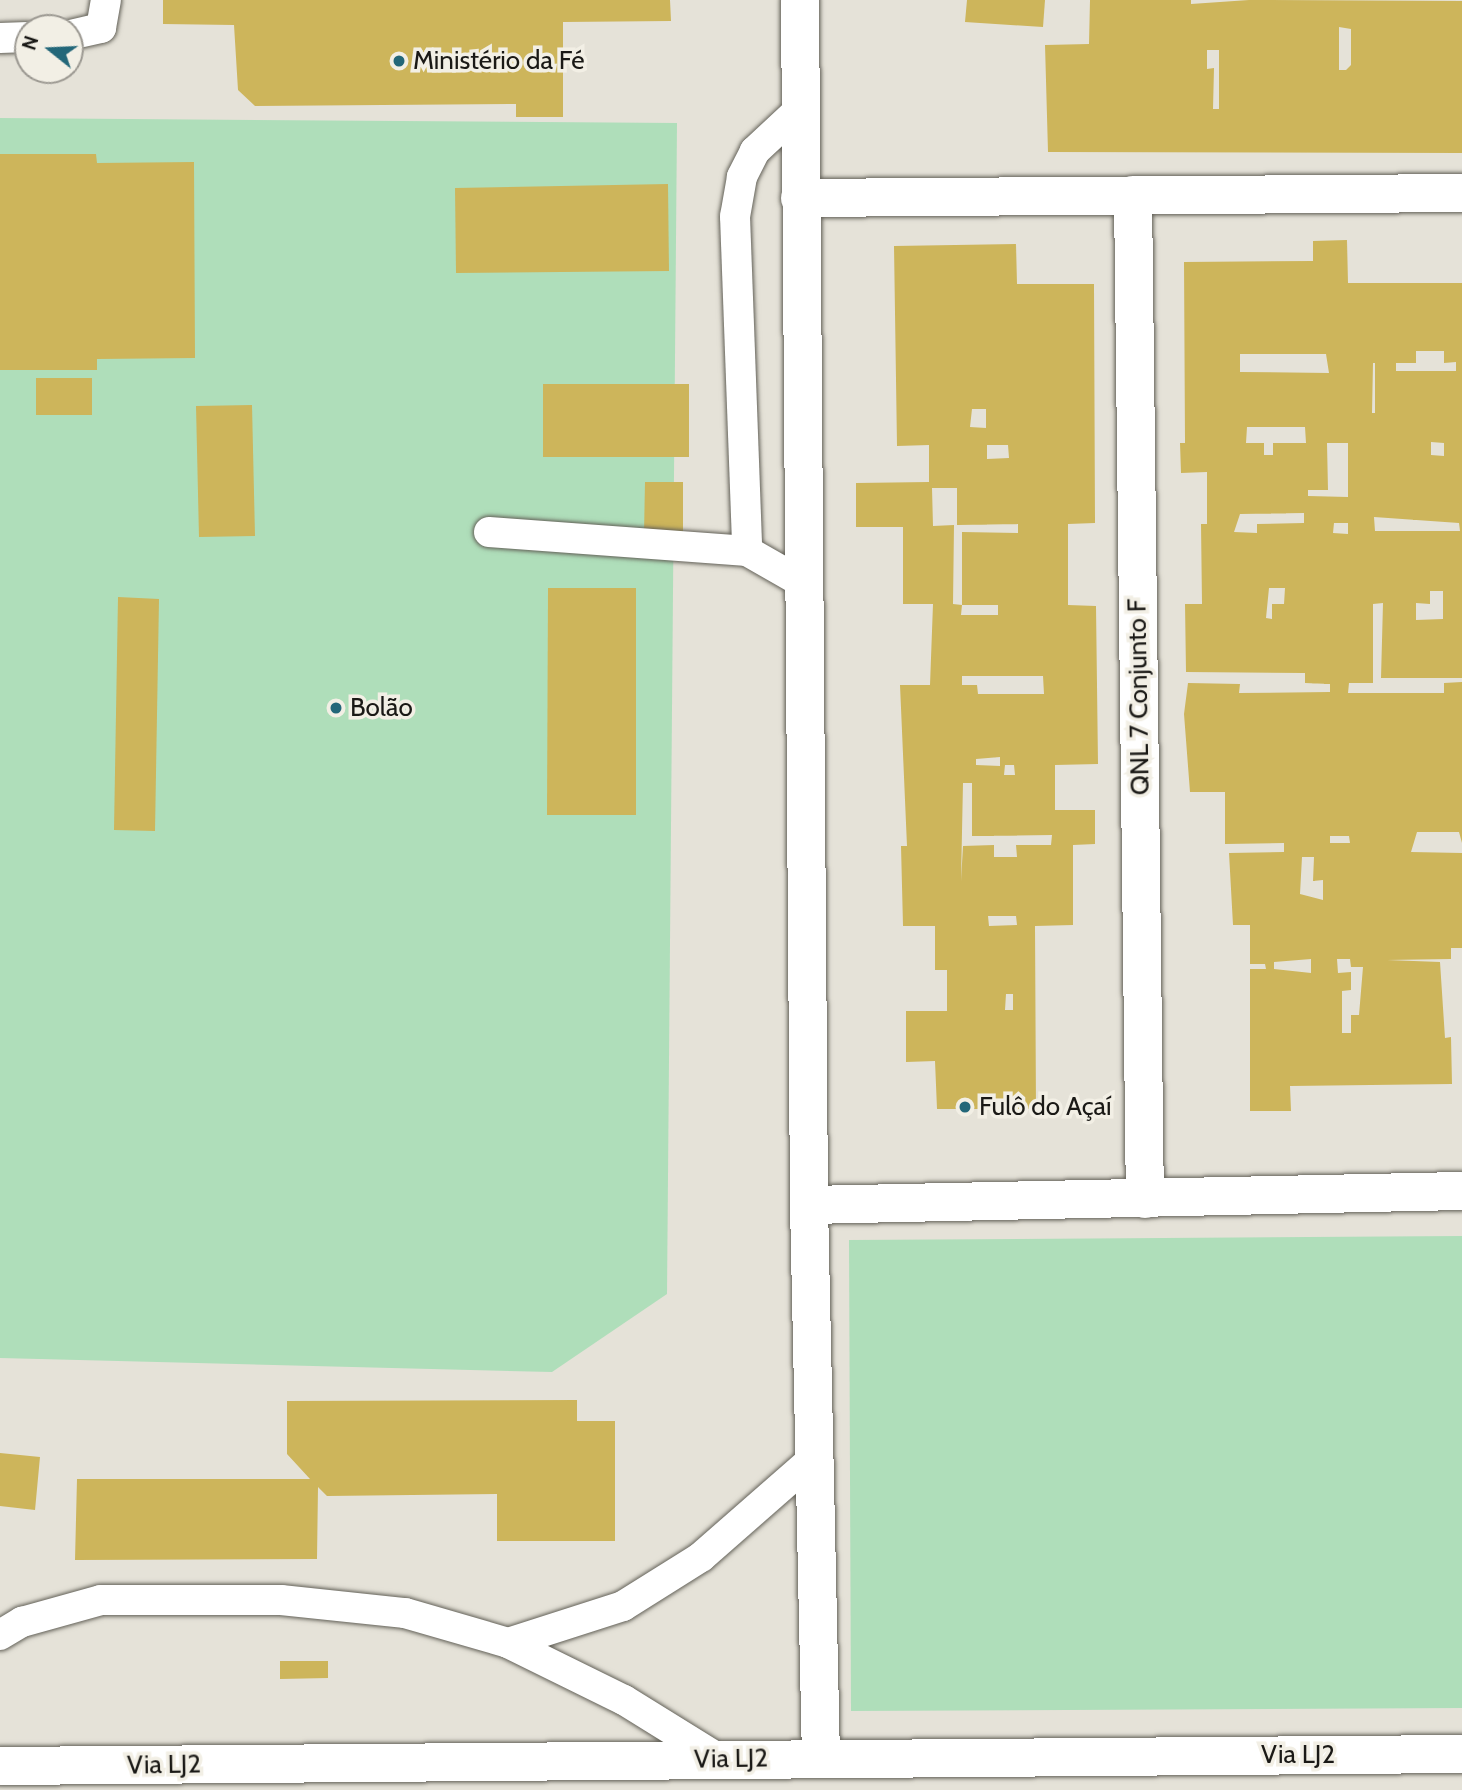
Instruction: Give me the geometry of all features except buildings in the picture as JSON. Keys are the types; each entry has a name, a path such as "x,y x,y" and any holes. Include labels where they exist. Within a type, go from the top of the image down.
{"street":[{"path":"800,0 809,1205 821,1758"},
{"path":"800,198 1462,193"},
{"name":"QNL 7 Conjunto F","path":"1133,195 1145,1199"},
{"path":"809,1205 1462,1191"},
{"name":"Via LJ2","path":"10,1774 103,1778 719,1759 1462,1754"}],"lane":[{"path":"84,32 101,28 106,0"},
{"path":"747,551 735,216 742,177 755,151 800,109"},
{"path":"489,532 747,551 803,583"},
{"path":"508,1643 624,1606 701,1557 814,1458"},
{"path":"0,1634 22,1622 101,1600 281,1600 405,1613 508,1643 624,1700 719,1759"}],"green space":[{"name":"Bolão","path":"0,118 677,123 667,1294 552,1372 0,1358"},
{"path":"1462,1236 1462,1708 851,1711 849,1240"}],"place":[{"name":"Ministério da Fé","path":"399,61"},
{"name":"Bolão","path":"336,708"},
{"name":"Fulô do Açaí","path":"965,1107"}]}
